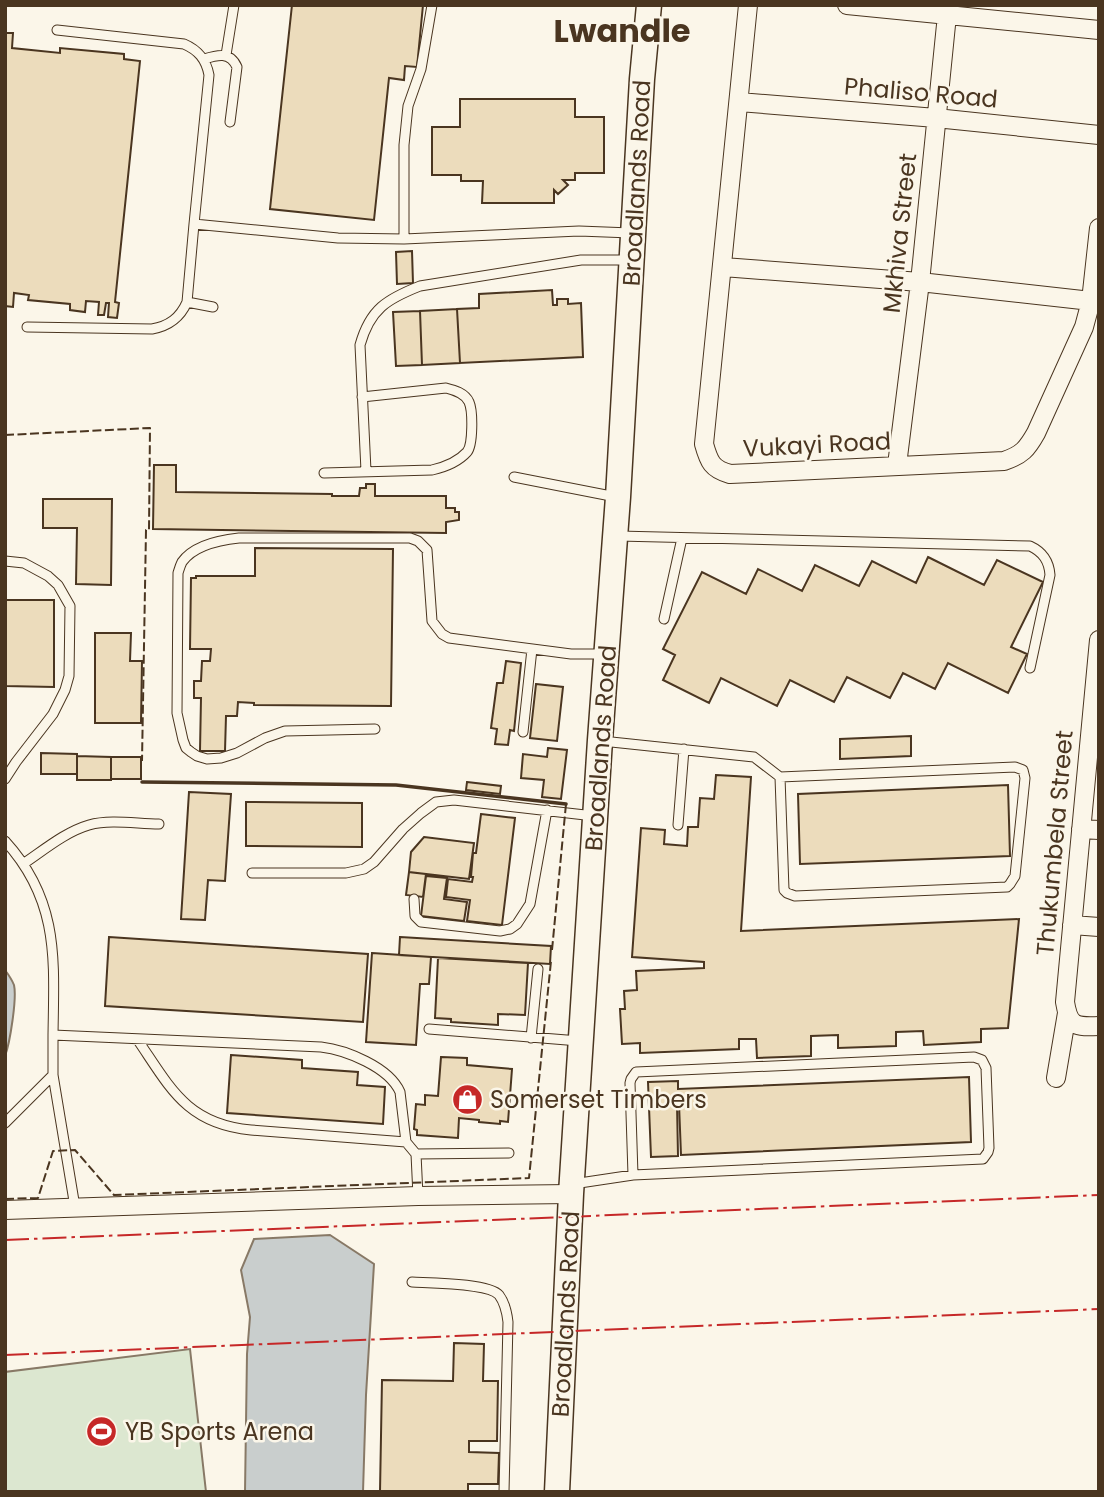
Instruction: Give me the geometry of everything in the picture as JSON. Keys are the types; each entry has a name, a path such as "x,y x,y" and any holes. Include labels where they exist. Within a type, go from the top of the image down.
{"main road":[{"name":"Broadlands Road","path":"557,1492 571,1189 618,497 642,79 649,5"}],"street":[{"name":"Vukayi Road","path":"748,5 704,444 712,465 720,471 730,474 1004,461 1018,456 1037,433 1084,327 1091,301 1099,228"},
{"path":"847,5 948,10 1099,30"},
{"name":"Mkhiva Street","path":"898,465 948,10"},
{"name":"Phaliso Road","path":"739,102 1099,135"},
{"path":"723,267 920,282 1091,301"},
{"name":"Thukumbela Street","path":"1056,1077 1067,1013 1065,1002 1072,925 1090,830 1099,640"},
{"path":"1072,925 1099,927"},
{"path":"1067,1013 1071,1021 1080,1027 1099,1026"},
{"path":"5,1210 571,1189"}],"lane":[{"path":"226,55 234,5"},
{"path":"404,239 404,145 408,106 421,69 432,5"},
{"path":"27,327 160,328 179,316 187,302 209,75 204,59 184,44 57,30"},
{"path":"204,59 226,55 233,59 237,66 230,122"},
{"path":"194,225 338,238 404,239 579,231 634,233"},
{"path":"366,471 360,345 364,328 384,303 420,286 582,260 632,260"},
{"path":"187,302 213,307"},
{"path":"324,473 432,470 447,466 466,453 471,445 471,411 463,394 446,388 362,397"},
{"path":"514,477 618,497"},
{"path":"615,536 1030,546 1042,554 1049,567 1030,668"},
{"path":"375,729 285,731 265,738 237,754 221,758 207,759 186,748 177,713 178,573 183,562 193,553 220,540 410,538 418,541 427,550 432,621 442,634 460,641 571,654 607,654"},
{"path":"664,619 682,538"},
{"path":"5,561 24,563 37,568 58,585 70,606 69,676 65,690 53,713 5,779"},
{"path":"523,732 532,649"},
{"path":"600,740 754,757 780,777 1019,768 1023,770 1025,778 1013,881 1002,888 791,895 783,885 780,777"},
{"path":"678,825 684,749"},
{"path":"252,873 346,873 364,869 374,862 403,829 436,802 453,800 596,816"},
{"path":"414,899 415,916 421,922 500,931 510,929 517,924 530,904 547,810"},
{"path":"23,864 68,834 90,825 159,824"},
{"path":"5,841 23,864 41,899 52,938 53,1075 75,1207"},
{"path":"531,1038 538,969"},
{"path":"429,1029 581,1042"},
{"path":"53,1035 321,1047 352,1055 387,1074 397,1084 407,1142 416,1154 418,1196"},
{"path":"137,1039 182,1101 218,1124 251,1130 407,1142"},
{"path":"571,1189 633,1175 983,1159 989,1148 986,1068 982,1060 974,1057 636,1073 630,1083 633,1175"},
{"path":"5,1123 53,1075"},
{"path":"416,1154 509,1153"},
{"path":"412,1282 487,1288 499,1296 503,1303 508,1322 504,1492"}],"green space":[{"name":"YB Sports Arena","path":"190,1349 206,1492 5,1492 5,1372"}],"shaded area":[{"path":"5,970 15,991 5,1056"},
{"path":"330,1235 374,1264 363,1492 245,1492 250,1317 241,1270 254,1239"}],"building":[{"path":"292,5 423,5 417,67 405,66 404,80 389,78 374,220 270,209"},
{"path":"5,33 13,33 12,48 60,53 60,48 124,54 124,59 140,61 115,302 119,303 117,318 108,317 109,303 106,303 104,315 98,315 99,302 86,301 85,312 70,310 70,304 28,300 29,295 14,293 13,307 5,306"},
{"path":"460,99 575,99 575,117 604,117 604,173 575,173 575,180 563,180 568,185 558,194 554,190 554,203 482,203 483,181 461,181 461,175 432,175 432,127 460,127"},
{"path":"412,251 413,283 397,284 396,252"},
{"path":"552,290 553,305 557,305 557,299 568,299 568,304 581,303 583,357 460,363 457,309 479,308 479,294"},
{"path":"457,309 460,363 422,365 420,311"},
{"path":"420,311 422,365 396,366 393,312"},
{"path":"154,465 176,465 176,492 359,496 360,488 366,488 366,484 375,484 375,496 446,496 446,508 455,508 455,512 459,512 459,520 446,522 446,533 153,529"},
{"path":"43,499 112,499 111,585 76,584 77,528 43,528"},
{"path":"255,548 393,549 391,706 254,705 238,702 237,716 226,716 225,751 200,751 201,698 194,698 194,681 201,681 202,661 210,661 211,649 190,649 191,578 255,576"},
{"path":"928,557 984,585 997,560 1043,582 1011,647 1027,654 1008,693 948,663 935,689 903,673 890,698 847,677 834,702 790,680 777,706 721,678 709,703 663,680 675,655 663,649 702,572 746,594 758,569 802,591 815,565 859,586 872,561 916,583"},
{"path":"5,600 54,600 54,687 5,686"},
{"path":"95,633 131,633 130,661 142,661 141,723 95,723"},
{"path":"506,661 521,663 514,731 510,730 508,745 495,744 497,729 491,728 497,683 503,683"},
{"path":"536,684 563,687 557,741 530,738"},
{"path":"911,736 911,756 840,759 840,739"},
{"path":"548,748 567,750 561,799 542,797 544,780 521,778 523,754 547,757"},
{"path":"41,753 77,754 77,774 41,774"},
{"path":"77,756 111,757 111,780 77,780"},
{"path":"111,757 141,757 141,779 111,779"},
{"path":"716,775 751,777 741,931 1019,919 1008,1028 981,1029 981,1042 924,1045 923,1031 896,1032 896,1046 838,1048 838,1035 811,1036 811,1056 757,1058 756,1039 739,1039 739,1049 640,1053 640,1043 622,1044 620,1009 625,1009 624,991 637,990 636,971 704,968 704,962 632,957 641,828 665,830 664,844 687,846 688,827 698,827 700,798 714,799"},
{"path":"467,782 501,786 500,794 466,790"},
{"path":"1008,785 1010,856 800,864 798,794"},
{"path":"189,792 231,794 225,881 208,880 205,920 181,919"},
{"path":"246,802 362,803 362,847 246,846"},
{"path":"481,814 515,818 502,925 467,921 470,900 446,897 448,879 472,882 473,853 476,853"},
{"path":"424,837 474,843 469,879 409,872 411,852"},
{"path":"409,872 426,874 423,897 406,895"},
{"path":"426,876 447,878 444,899 467,902 464,921 421,916"},
{"path":"109,937 368,954 363,1022 105,1006"},
{"path":"400,937 551,946 550,964 399,955"},
{"path":"372,953 431,957 429,984 420,984 416,1045 366,1042"},
{"path":"438,958 528,963 525,1015 498,1014 498,1025 451,1022 451,1019 435,1018"},
{"path":"231,1055 302,1060 302,1068 358,1072 357,1085 385,1087 383,1124 227,1113"},
{"name":"Somerset Timbers","path":"441,1057 467,1058 467,1065 512,1069 508,1122 500,1121 500,1124 459,1118 458,1138 417,1135 417,1130 414,1129 416,1104 425,1105 425,1095 438,1096"},
{"path":"969,1077 971,1142 681,1155 677,1104 678,1156 651,1157 648,1082 678,1081 678,1089"},
{"path":"454,1343 484,1344 483,1381 498,1381 497,1441 469,1441 469,1452 499,1453 498,1484 468,1484 468,1492 380,1492 382,1380 453,1381"}],"fence":[{"path":"5,435 150,428 142,761"},
{"path":"552,950 566,804"},
{"path":"5,1199 38,1198 53,1151 75,1150 114,1195 529,1178 551,961"}],"wall":[{"path":"142,782 396,785 566,804"}],"power":[{"path":"5,1240 1099,1195"},
{"path":"5,1355 1099,1309"}],"place":[{"name":"Somerset Timbers","path":"467,1100"},
{"name":"YB Sports Arena","path":"102,1432"}],"district":[{"name":"Lwandle","path":"622,31"}]}
